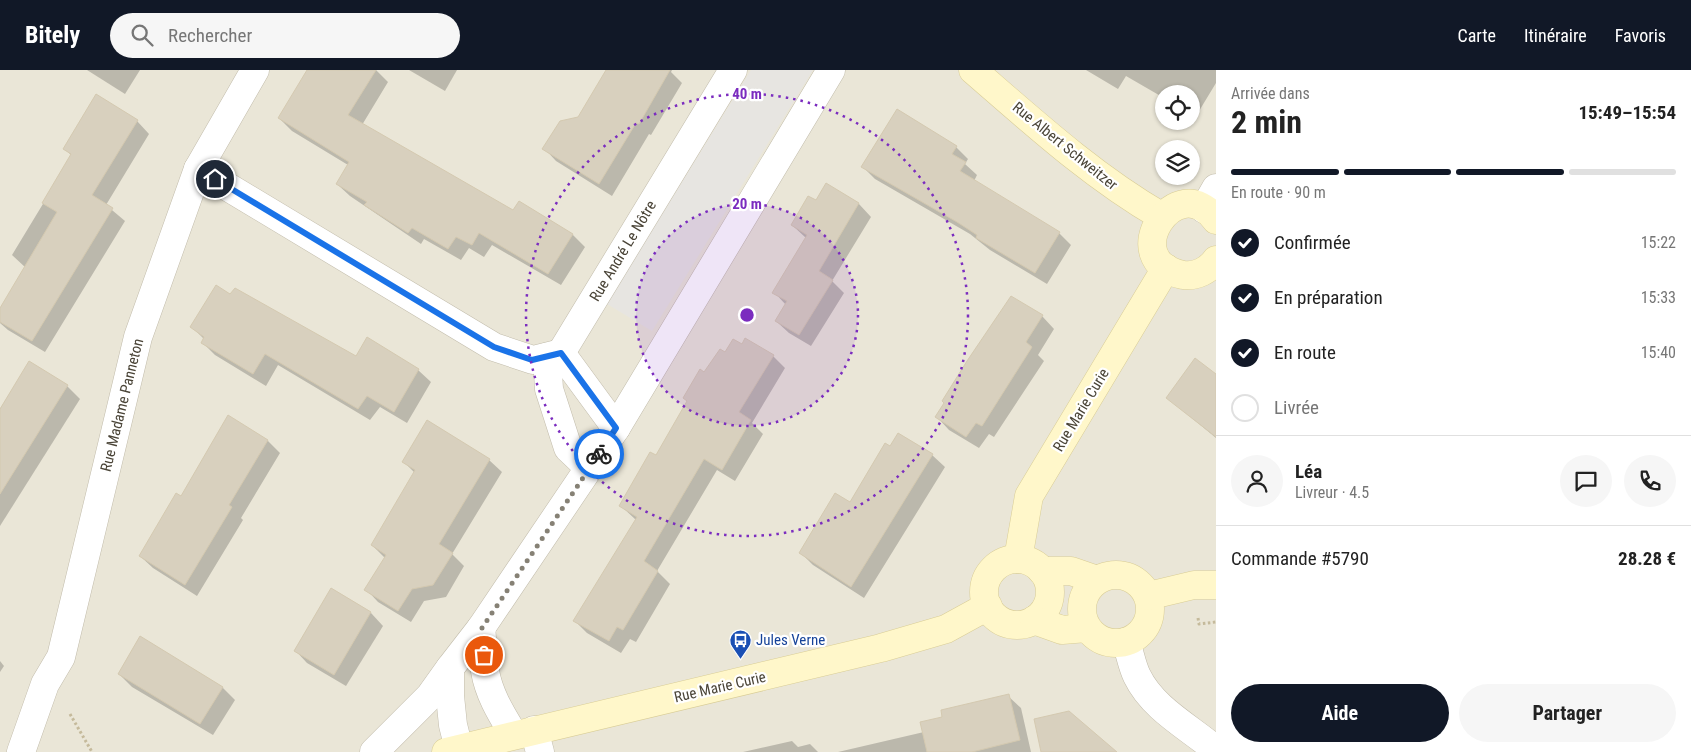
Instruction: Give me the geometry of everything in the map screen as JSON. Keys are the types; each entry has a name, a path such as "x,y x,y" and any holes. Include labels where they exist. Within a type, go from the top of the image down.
{"main road":[{"name":"Rue Albert Schweitzer","path":"973,70 1048,135 1115,188 1161,216"},
{"path":"1212,206 1182,205 1171,209 1161,216 1153,232 1152,242 1158,261 1166,268 1186,275 1197,274 1215,262"},
{"name":"Rue Marie Curie","path":"1034,620 1043,612 1048,602 1049,586 1030,565 1029,496 1166,268"},
{"path":"1086,628 1062,630 1034,620 1024,624 1013,625 1003,622 988,606 985,585 990,574 997,566 1030,565 1072,571 1097,580"},
{"path":"1116,574 1126,576 1136,580 1148,596 1150,608 1147,624 1136,637 1126,642 1115,644 1104,641 1086,628 1081,607 1089,587 1097,580 1116,574"},
{"path":"1148,596 1194,585 1216,585"},
{"name":"Rue Marie Curie","path":"452,750 529,739 881,648 946,629 988,606"}],"street":[{"name":"Rue Madame Panneton","path":"20,752 45,684 61,657 138,337 198,169 255,70"},
{"name":"Rue André Le Nôtre","path":"554,355 733,70"},
{"path":"374,752 430,696 482,628 616,428 831,70"},
{"path":"198,169 494,347 532,360 554,355"},
{"path":"554,355 616,428"},
{"path":"554,355 549,389 568,448 589,468"},
{"path":"482,628 484,670 497,706 529,739"},
{"path":"1126,642 1137,676 1152,696 1171,716 1216,750"},
{"path":"450,668 453,725 452,750"}],"shaded area":[{"path":"0,70 1216,70 1216,752 0,752"},
{"path":"751,70 813,70 652,331 607,304"}],"building":[{"path":"307,70 376,70 348,115 513,210 519,201 573,234 548,274 479,233 472,245 456,237 448,249 412,228 408,233 364,205 367,202 336,184 349,162 278,118"},
{"path":"606,70 670,70 639,124 636,123 599,184 542,149 560,121 578,117"},
{"path":"96,94 138,120 92,195 113,208 32,341 0,322 0,308 57,212 42,203 71,154 63,149"},
{"path":"897,109 957,146 952,154 966,162 960,171 1060,232 1035,273 976,238 977,235 957,222 861,167"},
{"path":"826,183 859,203 819,271 833,280 799,335 775,321 787,301 772,293 807,235 791,225 808,196 816,200"},
{"path":"216,285 230,294 235,288 356,356 367,337 419,369 394,412 367,396 358,409 265,354 253,374 201,343 204,337 190,327"},
{"path":"1011,296 1043,315 1026,342 1032,347 982,426 976,423 966,437 935,417 944,403 942,401 967,361"},
{"path":"745,338 774,355 739,412 751,420 722,470 704,459 644,561 658,571 623,630 617,627 609,641 573,621 637,517 619,506 650,452 656,455 687,401 683,398 700,369 704,372 720,349 725,352 733,339 742,344"},
{"path":"1195,358 1216,374 1216,437 1166,398"},
{"path":"29,361 68,385 0,494 0,409"},
{"path":"228,415 268,440 229,505 232,507 185,585 139,556 176,493 181,496"},
{"path":"427,420 490,459 439,544 453,553 433,585 412,589 398,611 364,590 386,555 371,545 415,470 402,462"},
{"path":"898,433 933,454 851,587 799,553 835,493 850,502 885,443 890,446"},
{"path":"331,588 371,612 334,675 294,651"},
{"path":"140,636 223,687 200,724 118,674"},
{"path":"1009,694 1020,740 972,752 927,752 920,722 942,717 941,710"},
{"path":"1069,711 1117,752 1041,752 1034,719"}],"way so far":[{"path":"484,655 482,628 491,612 599,454"}],"place":[{"name":"Jules Verne","path":"740,659"}],"route":[{"path":"215,179 494,347 532,360 561,353 616,428 599,454"}]}
